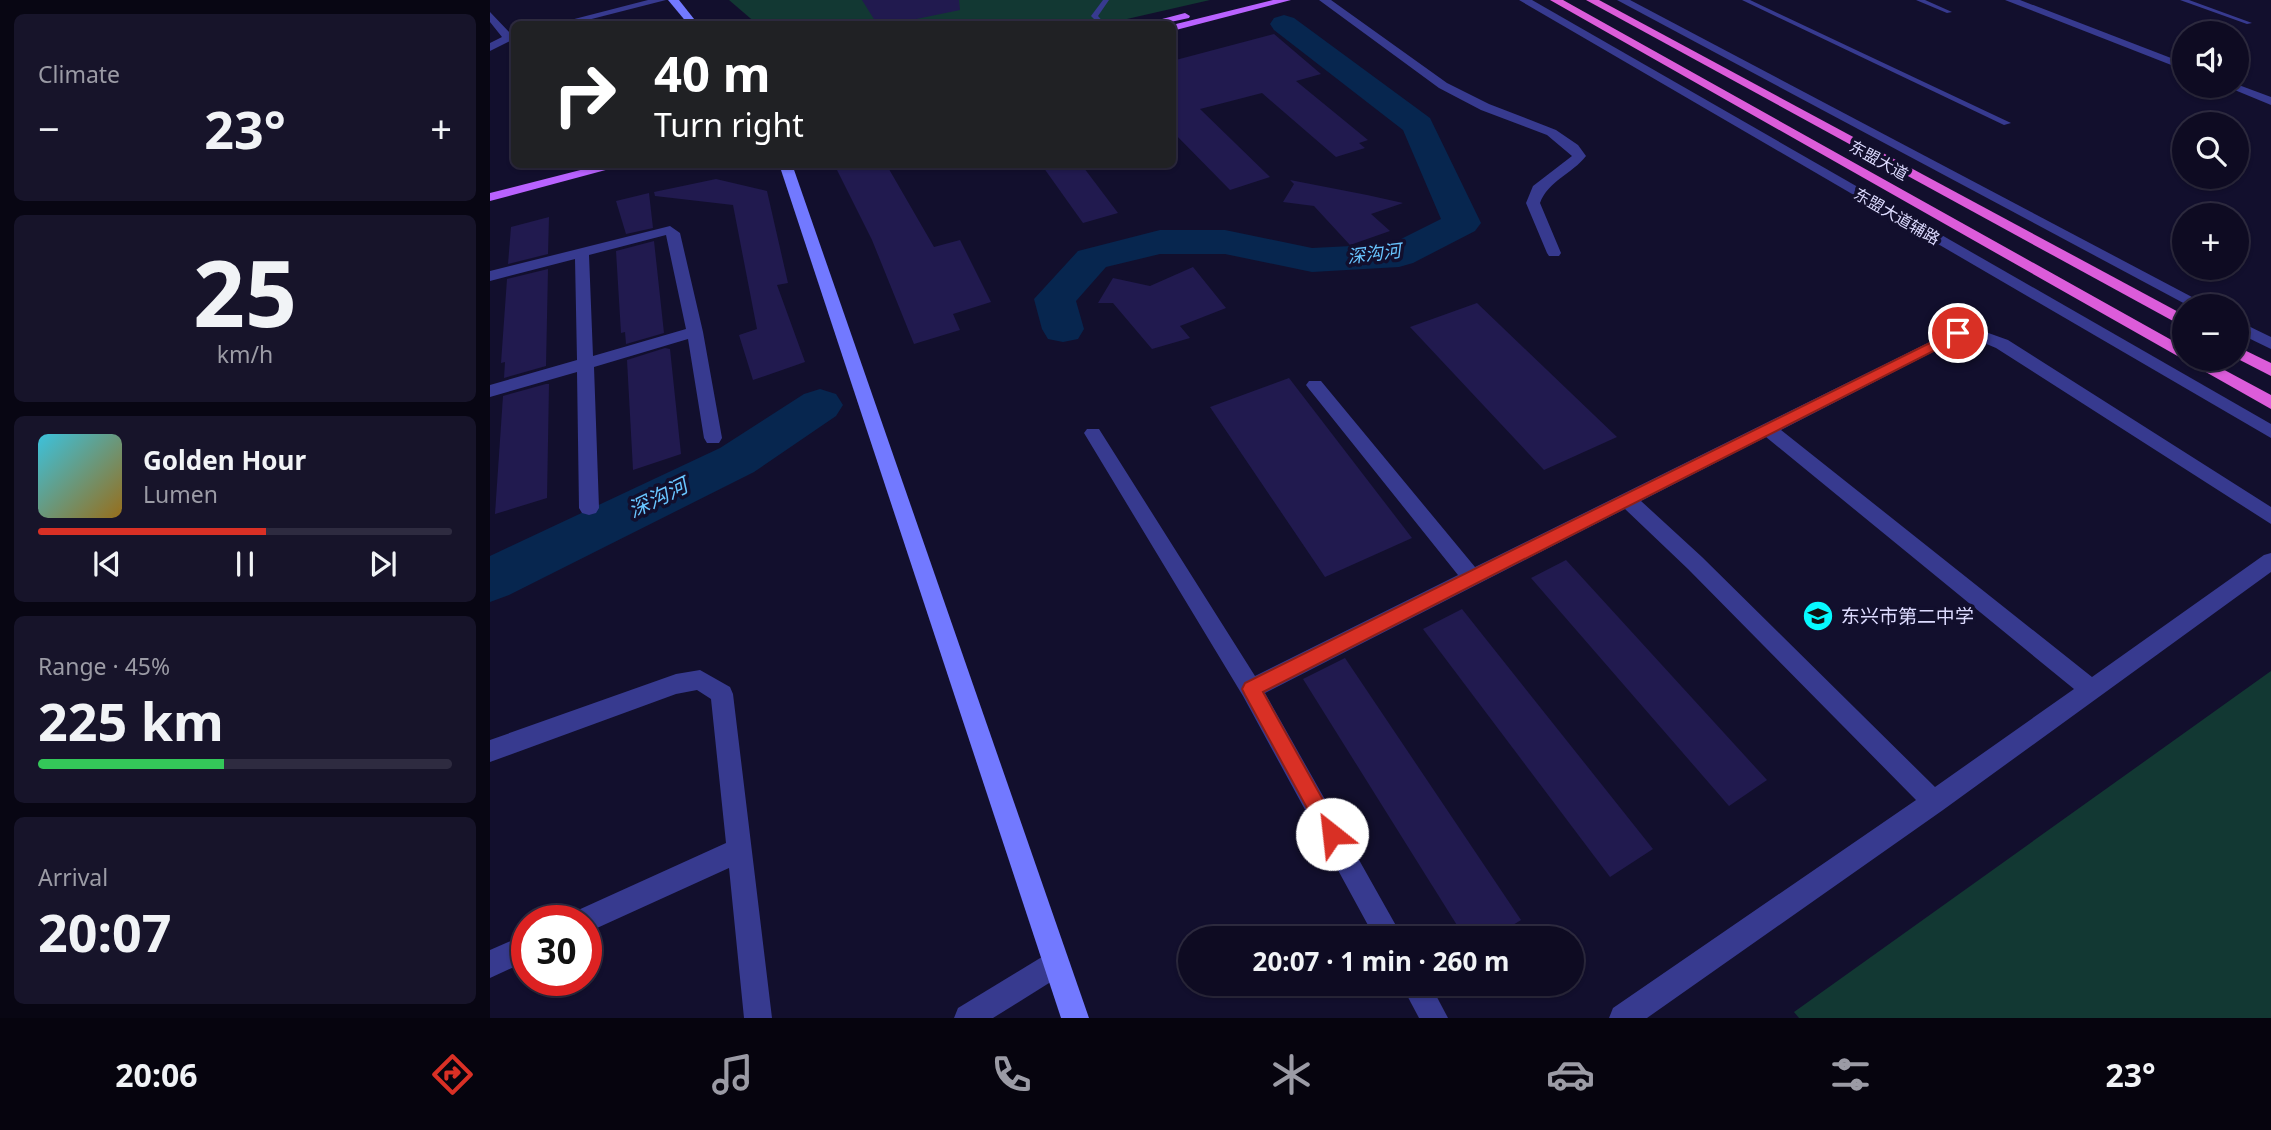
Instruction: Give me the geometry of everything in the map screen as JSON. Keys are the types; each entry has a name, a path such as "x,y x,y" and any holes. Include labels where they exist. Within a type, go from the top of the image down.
{"highway":[{"name":"东盟大道","path":"1555,0 2172,347"},
{"name":"东盟大道","path":"1591,0 2172,315"},
{"path":"2249,358 2271,370"},
{"path":"2214,371 2271,403"}],"main road":[{"path":"673,0 690,21"},
{"path":"1161,21 1251,0"},
{"path":"1176,27 1286,0"},
{"path":"490,186 560,168"},
{"path":"490,197 606,168"},
{"path":"786,168 1075,1018"}],"street":[{"path":"573,21 661,0"},
{"path":"1324,0 1463,97 1554,135 1575,147 1579,156 1575,162 1538,188 1533,203 1554,253"},
{"name":"东盟大道辅路","path":"1524,0 2271,432"},
{"path":"1622,0 2178,294"},
{"path":"2018,1 2172,63"},
{"path":"490,15 511,36 490,48"},
{"path":"2249,93 2271,101"},
{"path":"490,276 670,230 673,233 695,332 713,438"},
{"path":"582,253 589,508"},
{"path":"490,391 695,332"},
{"path":"2249,332 2271,344"},
{"path":"1251,689 1958,333 1980,335 2002,344 2271,517"},
{"path":"1315,385 1472,578"},
{"path":"1769,430 2091,689"},
{"path":"1093,433 1251,689 1383,926"},
{"path":"1627,500 1704,572 1934,802"},
{"path":"1623,1018 1934,802 2271,561"},
{"path":"490,751 676,684 700,680 722,694 758,1018"},
{"path":"602,912 739,850"},
{"path":"490,964 511,954"},
{"path":"968,1018 1055,963"},
{"path":"1422,996 1434,1018"}],"lane":[{"path":"1099,21 1094,16 1106,0"},
{"path":"1745,0 2007,123"},
{"path":"1919,0 1949,12"},
{"path":"2183,0 2243,21"}],"green space":[{"path":"729,0 1210,0 1118,21 754,21"},
{"path":"2271,671 2271,1018 1799,1018 1794,1012"}],"building":[{"path":"862,0 959,0 960,10 907,21 875,21"},
{"path":"1274,34 1321,74 1296,81 1368,140 1359,143 1365,148 1336,157 1262,93 1200,109 1270,177 1230,190 1176,135 1176,60"},
{"path":"836,168 888,168 934,247 960,240 991,302 953,314 960,330 914,344 872,240"},
{"path":"1044,168 1084,168 1118,213 1083,223"},
{"path":"716,179 767,191 788,283 777,285 805,362 753,380 739,335 757,329 733,205 655,196 654,192"},
{"path":"1290,180 1403,203 1371,214 1390,231 1350,245 1314,206 1283,202 1294,184"},
{"path":"649,193 653,228 626,234 616,201"},
{"path":"549,217 548,254 508,264 511,227"},
{"path":"654,241 664,333 626,344 625,332 621,333 616,251"},
{"path":"1193,267 1226,308 1180,326 1190,338 1152,349 1113,303 1098,303 1113,278 1150,286"},
{"path":"548,269 546,366 504,378 505,362 501,363 507,279"},
{"path":"1477,303 1617,437 1544,470 1410,327"},
{"path":"665,348 670,349 681,454 633,470 627,360"},
{"path":"1289,378 1412,538 1325,577 1210,407"},
{"path":"549,384 547,498 495,514 503,396"},
{"path":"1566,560 1767,780 1729,806 1531,578"},
{"path":"1462,609 1653,849 1610,877 1423,629"},
{"path":"1345,658 1521,920 1511,926 1457,926 1303,679"}],"waterway":[{"name":"深沟河","path":"1063,329 1055,299 1092,259 1160,242 1225,242 1312,260 1399,255 1462,223 1418,125 1284,24"},
{"name":"深沟河","path":"490,580 737,460 820,405"}],"place":[{"name":"东兴市第二中学","path":"1818,616"}],"route":[{"path":"1332,834 1251,689 1958,333"}]}
